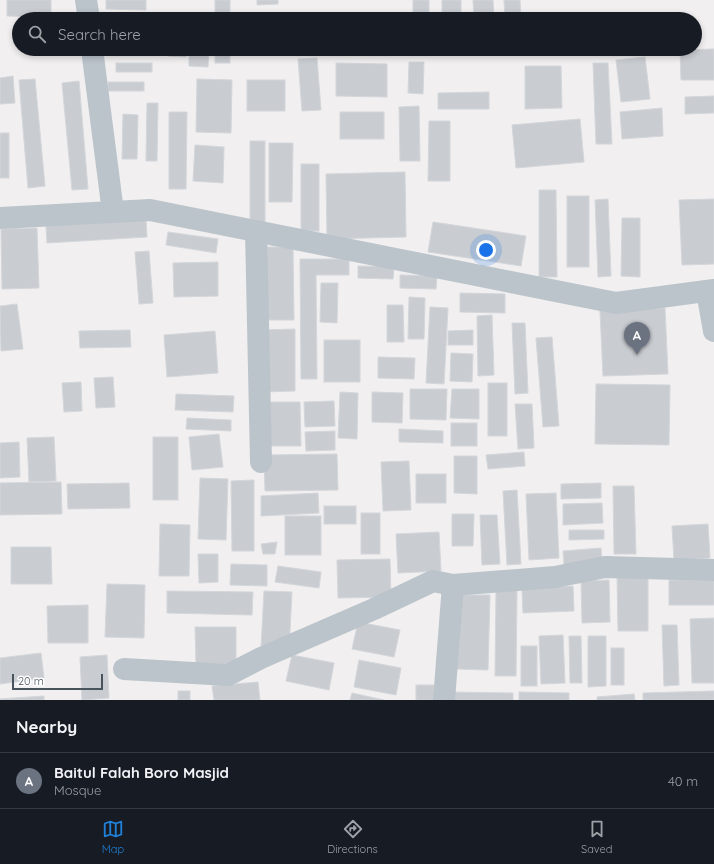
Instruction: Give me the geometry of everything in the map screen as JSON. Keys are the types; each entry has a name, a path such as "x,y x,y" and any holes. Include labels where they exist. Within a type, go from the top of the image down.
{"street":[{"path":"86,0 88,12"},
{"path":"93,56 113,212"},
{"path":"0,218 150,210 616,303 710,290 714,331"},
{"path":"256,231 262,462"},
{"path":"124,669 228,675 260,658 367,612 433,581 453,585 555,577 605,567 714,570"},
{"path":"444,700 453,585"}],"building":[{"path":"7,0 51,0 51,12 12,12 12,16 7,16"},
{"path":"106,0 146,0 146,10 106,9"},
{"path":"215,0 230,0 230,12 215,12"},
{"path":"257,0 278,0 278,4 257,5"},
{"path":"413,0 429,0 429,12 413,12"},
{"path":"442,0 461,0 461,12 442,12"},
{"path":"473,0 493,0 494,12 474,12"},
{"path":"504,0 520,0 521,12 505,12"},
{"path":"702,49 714,49 714,80 681,80 680,56 702,56"},
{"path":"189,56 209,56 208,67 189,66"},
{"path":"215,56 230,56 230,63 215,63"},
{"path":"645,57 650,99 621,102 616,60"},
{"path":"317,58 321,110 302,111 298,59"},
{"path":"409,62 424,62 423,94 408,93"},
{"path":"116,63 152,63 152,72 116,72"},
{"path":"336,63 387,64 387,97 336,96"},
{"path":"593,63 608,63 612,144 596,144"},
{"path":"525,66 561,66 562,108 525,109"},
{"path":"13,76 15,103 0,104 0,78"},
{"path":"35,79 45,186 28,188 19,80"},
{"path":"197,79 232,80 231,133 196,132"},
{"path":"247,80 285,80 285,111 247,111"},
{"path":"79,81 88,189 72,190 62,83"},
{"path":"108,82 144,82 144,91 108,91"},
{"path":"489,92 489,109 438,109 438,93"},
{"path":"714,96 714,113 685,114 685,97"},
{"path":"147,103 158,103 157,161 146,161"},
{"path":"419,106 420,161 400,161 399,107"},
{"path":"662,108 663,136 622,139 620,112"},
{"path":"169,112 187,112 186,189 169,189"},
{"path":"340,112 384,112 384,139 340,139"},
{"path":"123,114 138,115 137,159 122,159"},
{"path":"580,119 584,162 516,168 512,125"},
{"path":"429,121 450,121 450,181 428,181"},
{"path":"0,133 9,133 9,178 0,178"},
{"path":"250,141 265,141 265,223 250,223"},
{"path":"269,143 293,143 292,202 269,202"},
{"path":"195,145 224,147 223,183 193,181"},
{"path":"301,164 319,164 319,231 301,231"},
{"path":"405,172 406,237 327,239 326,174"},
{"path":"539,190 556,190 557,277 539,277"},
{"path":"567,196 589,196 589,267 567,267"},
{"path":"608,199 611,276 598,277 595,200"},
{"path":"714,199 714,264 682,265 679,200"},
{"path":"622,218 640,218 640,277 621,276"},
{"path":"146,220 147,237 47,243 46,226"},
{"path":"433,222 526,236 521,266 428,252"},
{"path":"37,228 39,288 2,289 1,229"},
{"path":"168,232 218,239 216,253 166,245"},
{"path":"263,247 293,247 294,320 264,320"},
{"path":"149,251 153,303 139,304 135,252"},
{"path":"300,259 349,259 349,275 316,275 317,379 301,379"},
{"path":"218,262 218,296 174,297 173,263"},
{"path":"358,266 394,267 393,279 358,278"},
{"path":"400,275 437,276 436,289 400,288"},
{"path":"321,283 338,283 337,323 320,322"},
{"path":"460,293 505,294 505,313 460,312"},
{"path":"409,297 425,298 424,339 408,339"},
{"path":"17,304 23,349 1,351 0,306"},
{"path":"387,305 403,305 404,342 387,342"},
{"path":"430,307 448,308 444,384 426,383"},
{"path":"665,308 668,374 603,376 600,311"},
{"path":"492,315 494,375 478,376 477,316"},
{"path":"512,323 525,323 528,393 515,394"},
{"path":"295,329 295,391 262,392 261,330"},
{"path":"130,330 131,347 80,348 79,331"},
{"path":"473,330 473,345 448,345 448,331"},
{"path":"215,331 218,373 167,377 164,335"},
{"path":"552,337 559,426 543,427 536,338"},
{"path":"324,340 360,340 360,382 324,382"},
{"path":"451,353 473,354 472,382 450,381"},
{"path":"378,357 415,358 414,379 378,378"},
{"path":"113,377 115,407 96,408 94,378"},
{"path":"81,382 82,411 64,412 62,383"},
{"path":"488,383 507,383 507,436 488,436"},
{"path":"596,384 670,385 669,445 595,444"},
{"path":"410,389 447,389 446,420 410,419"},
{"path":"452,389 479,389 479,419 450,418"},
{"path":"340,392 358,393 357,439 338,438"},
{"path":"372,392 403,393 402,423 372,422"},
{"path":"176,394 234,396 233,412 175,410"},
{"path":"334,401 335,426 305,427 304,402"},
{"path":"267,402 300,402 301,446 267,446"},
{"path":"515,404 532,404 534,448 518,449"},
{"path":"187,418 231,420 231,431 186,429"},
{"path":"451,423 477,423 477,446 451,446"},
{"path":"399,429 443,431 443,443 399,442"},
{"path":"335,431 335,450 306,451 305,432"},
{"path":"219,434 223,467 192,470 189,437"},
{"path":"54,437 56,481 29,482 27,438"},
{"path":"153,437 178,437 178,500 153,500"},
{"path":"19,442 20,477 0,478 0,443"},
{"path":"524,452 525,466 488,469 486,455"},
{"path":"337,454 338,490 265,491 264,455"},
{"path":"454,456 477,456 477,494 454,493"},
{"path":"409,461 411,510 383,511 381,462"},
{"path":"416,474 446,474 446,503 416,503"},
{"path":"200,478 228,479 226,540 198,539"},
{"path":"254,480 254,551 232,551 231,481"},
{"path":"61,482 62,514 0,515 0,483"},
{"path":"129,483 130,508 68,509 67,484"},
{"path":"601,483 601,498 561,499 561,484"},
{"path":"613,486 634,486 636,554 614,554"},
{"path":"517,490 521,564 507,565 503,491"},
{"path":"318,493 319,513 261,516 261,496"},
{"path":"556,493 559,558 529,560 526,494"},
{"path":"602,503 603,523 563,525 563,504"},
{"path":"324,506 356,506 356,524 324,524"},
{"path":"361,513 380,513 380,554 361,554"},
{"path":"452,514 474,514 473,546 452,546"},
{"path":"480,515 497,515 500,564 482,565"},
{"path":"285,516 321,516 321,555 285,555"},
{"path":"160,524 190,525 189,576 159,576"},
{"path":"708,524 710,558 674,560 672,526"},
{"path":"569,530 604,530 604,539 569,540"},
{"path":"439,532 441,571 398,573 396,534"},
{"path":"277,542 275,554 263,554 261,544"},
{"path":"11,547 51,547 52,584 11,584"},
{"path":"601,548 602,563 564,565 563,551"},
{"path":"198,554 218,554 218,582 199,583"},
{"path":"390,559 391,597 338,598 337,560"},
{"path":"231,564 267,565 267,586 230,585"},
{"path":"278,566 321,572 319,588 275,582"},
{"path":"617,575 648,575 648,631 618,631"},
{"path":"609,580 610,622 582,623 581,581"},
{"path":"669,580 714,580 714,605 669,605"},
{"path":"107,584 145,585 144,638 105,637"},
{"path":"573,586 574,611 523,613 522,589"},
{"path":"496,590 517,590 516,676 495,676"},
{"path":"167,591 253,592 252,615 167,613"},
{"path":"264,591 292,592 289,650 261,648"},
{"path":"458,595 490,595 488,670 456,669"},
{"path":"88,605 88,643 48,643 47,606"},
{"path":"714,618 714,683 692,683 690,619"},
{"path":"358,622 400,630 394,657 352,649"},
{"path":"662,625 677,625 679,685 664,686"},
{"path":"195,627 236,627 236,664 196,664"},
{"path":"563,635 565,683 541,684 539,636"},
{"path":"569,636 581,636 582,683 570,683"},
{"path":"588,636 606,636 606,686 588,687"},
{"path":"521,646 537,646 537,686 521,686"},
{"path":"611,648 624,648 624,685 611,685"},
{"path":"41,653 44,678 0,684 0,658"},
{"path":"107,655 109,698 82,700 80,657"},
{"path":"292,655 334,663 329,690 286,681"},
{"path":"359,660 401,668 396,695 354,687"},
{"path":"258,682 260,700 214,700 212,686"},
{"path":"416,685 434,685 434,700 416,700"},
{"path":"178,691 190,691 190,700 178,700"},
{"path":"714,691 714,700 643,700 643,693"},
{"path":"449,692 513,693 513,700 449,700"},
{"path":"519,692 569,693 569,700 519,700"},
{"path":"352,693 384,700 350,700"},
{"path":"634,694 635,700 597,700 597,697"},
{"path":"44,696 44,700 0,700 0,699"}],"place":[{"name":"Baitul Falah Boro Masjid","path":"637,355"}]}
